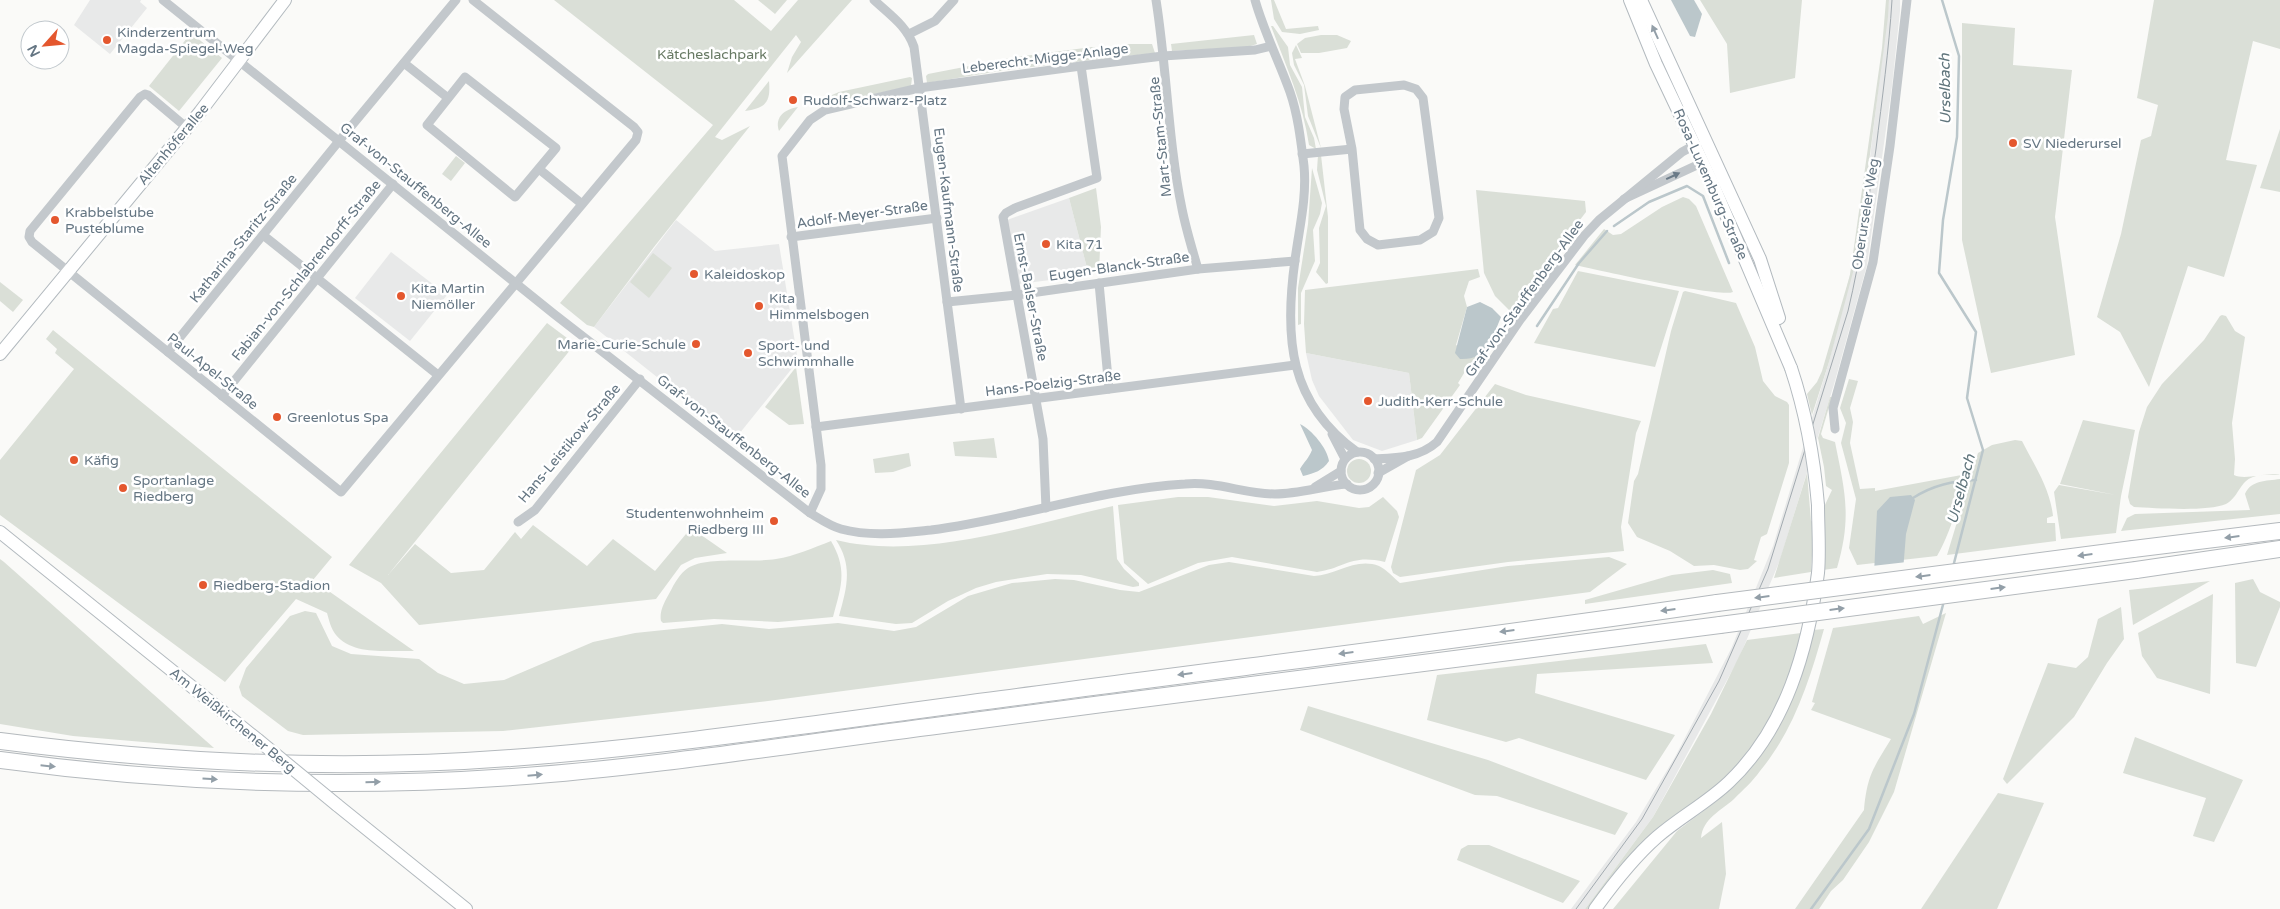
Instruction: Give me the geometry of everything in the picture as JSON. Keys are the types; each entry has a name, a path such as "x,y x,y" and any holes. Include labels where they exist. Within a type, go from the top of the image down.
{"highway":[{"path":"0,740 89,752 243,762 363,764 509,758 694,739 1717,603 2280,531"},
{"path":"0,760 88,770 245,781 330,783 512,777 578,772 1720,625 2280,549"}],"main road":[{"name":"Altenhöferallee","path":"0,354 239,62 285,0"},
{"name":"Rosa-Luxemburg-Straße","path":"1630,0 1648,46 1704,163 1792,368"},
{"name":"Rosa-Luxemburg-Straße","path":"1595,909 1636,858 1657,837 1708,800 1748,762 1766,736 1780,712 1792,684 1808,633 1818,572 1816,474 1808,432 1782,329 1760,259 1641,0"},
{"name":"Am Weißkirchener Berg","path":"0,532 466,909"}],"street":[{"name":"Katharina-Staritz-Straße","path":"168,352 456,0"},
{"path":"263,235 438,375 636,140 638,132 634,126 473,0"},
{"path":"874,0 909,34 935,21 954,0"},
{"name":"Mart-Stam-Straße","path":"1156,0 1181,201 1198,269"},
{"path":"1255,0 1271,46 1291,93 1305,181 1303,214 1295,261 1291,314 1295,365 1301,387 1309,402 1330,429 1345,459"},
{"name":"Oberurseler Weg","path":"1835,429 1833,408 1873,262 1890,146 1906,0"},
{"name":"Graf-von-Stauffenberg-Allee","path":"167,1 239,62 810,513 840,528 879,534 960,526 1098,496 1185,484 1219,485 1274,494 1347,484 1360,490 1373,484 1378,474 1408,456"},
{"name":"Eugen-Kaufmann-Straße","path":"909,34 914,47 920,88 961,408"},
{"name":"Leberecht-Migge-Anlage","path":"791,237 782,156 786,148 810,120 825,110 920,88 1164,56 1255,50 1271,46"},
{"path":"404,62 448,98"},
{"name":"Ernst-Balser-Straße","path":"1046,508 1043,439 1003,217 1006,213 1016,208 1097,178 1081,66"},
{"path":"465,77 556,148 515,196 427,125 448,98 465,77"},
{"path":"1404,85 1416,89 1423,98 1427,118 1439,218 1433,232 1420,240 1378,245 1367,239 1360,230 1352,149 1344,109 1345,97 1355,90 1367,88 1404,85"},
{"name":"Paul-Apel-Straße","path":"186,127 145,94 97,148 30,231 29,236 32,242 340,492 438,375"},
{"name":"Graf-von-Stauffenberg-Allee","path":"1330,429 1357,452 1367,453 1374,459 1408,456 1427,451 1437,442 1520,320 1584,236 1624,199 1682,152 1695,145"},
{"path":"1695,145 1702,145 1711,150 1708,159 1704,163"},
{"path":"1302,154 1352,149"},
{"name":"Graf-von-Stauffenberg-Allee","path":"1624,199 1704,163"},
{"path":"538,170 582,204"},
{"name":"Fabian-von-Schlabrendorff-Straße","path":"222,396 393,184"},
{"name":"Adolf-Meyer-Straße","path":"791,237 937,218"},
{"path":"791,237 821,465 821,489 810,513"},
{"name":"Eugen-Blanck-Straße","path":"947,302 1017,295 1198,269 1295,261"},
{"path":"1099,283 1109,389"},
{"name":"Hans-Poelzig-Straße","path":"816,427 1295,365"},
{"name":"Hans-Leistikow-Straße","path":"518,522 535,510 640,379"},
{"path":"1347,484 1341,471 1345,459 1357,452"},
{"path":"1374,459 1378,466 1378,474"},
{"name":"Graf-von-Stauffenberg-Allee","path":"1312,489 1341,471"}],"shaded area":[{"name":"Kinderzentrum Magda-Spiegel-Weg","path":"90,0 141,0 140,2 147,8 110,54 74,25"},
{"path":"1671,0 1694,0 1702,14 1695,37 1690,36"},
{"path":"1889,0 1900,0 1900,11 1892,86 1867,265 1835,381 1780,560 1739,658 1653,817 1585,909 1571,909 1636,822 1675,757 1731,649 1773,546 1829,362 1862,224"},
{"name":"Kita 71","path":"1069,198 1087,268 1083,269 1083,276 1018,284 1007,220"},
{"name":"Marie-Curie-Schule","path":"676,220 715,251 779,244 798,361 735,439 594,327"},
{"name":"Kita Martin Niemöller","path":"391,252 447,295 410,341 355,298"},
{"path":"1480,302 1492,308 1501,317 1488,347 1477,356 1460,359 1455,353 1467,307"},
{"name":"Judith-Kerr-Schule","path":"1306,353 1409,373 1417,440 1382,451 1353,440 1319,396 1312,380"},
{"path":"1300,424 1318,440 1329,461 1318,471 1303,476 1300,469 1312,450"},
{"path":"1911,495 1915,500 1906,534 1901,596 1874,574 1877,511 1890,497"}],"green space":[{"name":"Kätcheslachpark","path":"554,0 734,0 771,31 798,0 852,0 787,73 792,57 801,42 796,35 715,137 722,140 750,126 654,247 594,327 587,325 560,303 713,125"},
{"path":"758,0 787,0 775,14"},
{"path":"1271,0 1274,0 1286,29 1318,26 1319,30 1300,34 1282,32 1274,19"},
{"path":"1700,0 1802,0 1795,78 1730,93 1727,44"},
{"path":"1886,0 1889,0 1888,17 1856,261 1829,362 1812,415 1807,394 1817,382 1822,371 1850,275 1882,48"},
{"path":"2154,0 2280,0 2280,49 2253,41 2226,160 2257,165 2224,277 2188,266 2149,387 2120,332 2097,317 2121,234 2141,140 2151,136 2158,105 2137,98"},
{"name":"SV Niederursel","path":"1962,23 2015,28 2013,65 2072,70 2055,217 2075,355 1991,373 1962,240"},
{"path":"1271,26 1273,26 1288,47 1290,65 1302,87 1305,117 1314,138 1316,149 1309,145 1303,114"},
{"path":"191,33 222,58 179,111 149,86"},
{"path":"1254,35 1257,44 1247,47 1172,51 1171,44"},
{"path":"1337,35 1351,41 1347,48 1319,53 1301,53 1297,44 1305,38"},
{"path":"1126,44 1152,44 1155,53 1006,70 927,83 926,76 928,74 1016,57 1092,47 1111,51"},
{"path":"1296,45 1302,58 1295,59 1305,86 1321,148 1308,116 1304,85 1294,65 1292,53"},
{"path":"912,78 911,86 820,106 818,101 839,92"},
{"path":"769,81 769,95 765,103 757,108 745,111"},
{"path":"798,107 779,131 779,118 785,112"},
{"path":"2280,129 2280,192 2260,188"},
{"path":"1318,155 1321,155 1328,217 1328,283 1326,284 1316,272 1320,263 1319,228 1326,206 1317,170"},
{"path":"456,156 465,163 451,181 442,174"},
{"path":"1312,168 1322,203 1320,214 1313,230 1315,261 1301,293 1301,324 1298,325 1298,288 1308,224"},
{"path":"1096,188 1101,227 1099,272 1093,274 1091,269 1087,268 1069,198"},
{"path":"1476,190 1585,201 1586,212 1510,311 1495,296 1484,273"},
{"path":"1683,197 1689,199 1696,206 1733,292 1706,291 1575,265 1604,229 1613,235 1621,234 1662,207"},
{"path":"653,253 672,268 649,298 630,282"},
{"path":"1478,269 1480,277 1469,281 1464,296 1467,307 1456,345 1477,357 1482,354 1473,368 1469,365 1458,383 1460,385 1422,438 1417,440 1409,373 1306,353 1304,324 1305,290"},
{"path":"1578,271 1679,291 1655,367 1534,343 1553,309 1558,308"},
{"path":"0,282 23,300 13,312 0,301"},
{"path":"1683,292 1736,303 1755,347 1763,381 1775,396 1789,405 1789,463 1767,534 1761,537 1754,560 1757,561 1748,569 1740,570 1714,565 1694,566 1670,551 1637,537 1628,523 1634,481 1638,474 1671,331"},
{"path":"2222,315 2226,316 2235,331 2245,337 2232,423 2235,459 2234,475 2239,477 2258,475 2245,482 2226,504 2207,508 2181,509 2134,507 2130,504 2128,497 2139,432 2147,407 2162,384 2204,340"},
{"path":"547,323 575,344 388,575 415,544 451,573 484,570 515,532 521,539 533,525 587,566 613,539 655,571 691,528 727,553 695,558 681,565 656,599 419,625 381,583 349,565"},
{"name":"Sportanlage Riedberg","path":"53,330 332,557 313,580 414,651 383,651 352,646 343,642 336,635 331,627 327,613 296,599 225,682 0,515 0,460 74,369 55,353 57,349 46,339"},
{"path":"796,367 804,424 789,425 765,407"},
{"path":"1849,379 1858,381 1850,408 1853,422 1850,443 1860,489 1875,488 1875,491 1967,474 1951,526 1937,556 1857,565 1849,548 1856,499 1841,443 1846,423 1840,408"},
{"path":"1495,384 1526,395 1641,421 1636,433 1621,527 1624,551 1508,562 1400,577 1393,573 1391,567 1416,470 1440,455"},
{"path":"1830,397 1832,397 1821,434 1823,438 1835,442 1844,490 1846,519 1842,550 1837,568 1823,570 1824,507 1832,490 1826,486 1818,438"},
{"path":"2083,420 2135,430 2121,496 2116,533 2061,539 2054,492 2059,485 2116,495 2060,484"},
{"path":"994,438 997,458 955,456 953,442"},
{"path":"2015,440 2022,441 2045,486 2053,516 2047,518 2047,523 2055,523 2056,541 1947,555 1978,453 1992,445"},
{"path":"909,453 911,466 893,472 875,473 873,459"},
{"path":"1359,459 1364,460 1370,466 1370,476 1364,482 1359,483 1354,482 1348,476 1347,471 1348,466 1354,460"},
{"path":"1807,473 1811,521 1814,522 1811,572 1774,578"},
{"path":"2280,479 2280,514 2121,531 2127,518 2135,514 2250,510 2245,494 2248,489 2260,482"},
{"path":"1178,497 1208,497 1274,506 1317,501 1359,508 1369,507 1383,497 1397,511 1399,517 1385,562 1373,560 1356,561 1317,572 1232,557 1198,563 1148,584 1124,563 1118,505"},
{"path":"1113,506 1117,559 1124,569 1139,583 1139,586 1133,587 1081,575 1047,574 996,582 976,588 948,601 912,623 896,624 839,616 846,586 847,568 836,540 869,545 903,546 939,543 1010,531"},
{"path":"831,541 840,561 841,570 840,587 833,617 778,622 714,619 663,623 661,621 666,599 678,579 688,568 696,564 783,558"},
{"path":"1609,557 1627,564 1590,592 768,701 503,731 303,735 288,731 242,696 239,687 246,668 290,616 305,611 316,613 332,646 351,654 419,659 438,673 464,684 504,680 593,642 635,633 722,624 769,629 838,623 894,631 916,627 968,596 1012,583 1055,579 1074,580 1139,592 1209,565 1229,562 1314,576 1354,565 1371,564 1382,567 1400,583 1508,566"},
{"path":"0,559 214,748 73,736 0,724"},
{"path":"1713,570 1730,574 1732,583 1585,604 1585,600 1672,575"},
{"path":"2253,579 2260,592 2280,602 2280,607 2256,667 2236,663 2235,583"},
{"path":"2210,581 2133,625 2129,590"},
{"path":"2213,594 2210,694 2157,678 2142,656 2138,633"},
{"path":"2121,607 2124,639 2074,717 2007,784 2003,779 2048,663 2076,668 2088,657 2098,619"},
{"path":"1946,613 1894,792 1869,842 1843,880 1831,891 1819,909 1795,909 1864,810 1867,788 1872,772 1891,739 1811,710 1815,703 1812,702 1833,628 1919,616 1923,624"},
{"path":"1824,629 1807,685 1792,721 1782,739 1754,778 1734,799 1713,815 1702,831 1701,838 1722,822 1726,874 1719,909 1613,909 1677,831 1718,800 1754,763 1813,630"},
{"path":"1801,633 1791,668 1775,710 1756,744 1732,773 1619,868 1588,909 1585,909 1653,817 1711,714 1747,640"},
{"path":"1706,644 1713,663 1537,674 1535,693 1675,735 1646,780 1519,738 1506,742 1427,720 1437,675"},
{"path":"1308,706 1488,760 1628,813 1615,835 1497,796 1475,795 1300,730"},
{"path":"2135,737 2243,780 2214,842 2193,836 2206,798 2123,773"},
{"path":"1998,793 2044,803 1997,909 1921,909"},
{"path":"1468,845 1489,845 1580,881 1563,903 1457,860 1461,849"}],"pier":[{"path":"1907,562 1903,596 1886,602 1872,575 1872,566"}],"waterway":[{"name":"Urselbach","path":"1942,0 1959,56 1957,137 1943,220 1939,273 1976,332 1967,398 1983,450 1953,567"},
{"path":"1614,226 1649,202 1687,186 1703,196 1729,263"},
{"path":"1537,326 1579,263 1607,231"},
{"path":"1913,498 1943,484 1976,480"},
{"name":"Urselbach","path":"1811,909 1869,829 1914,714 1944,601"}],"tram line":[{"path":"1576,909 1642,819 1719,681 1768,569 1853,291 1876,149 1892,0"}],"place":[{"name":"Kinderzentrum Magda-Spiegel-Weg","path":"107,40"},
{"name":"Rudolf-Schwarz-Platz","path":"793,100"},
{"name":"SV Niederursel","path":"2013,143"},
{"name":"Krabbelstube Pusteblume","path":"55,220"},
{"name":"Kita 71","path":"1046,244"},
{"name":"Kaleidoskop","path":"694,274"},
{"name":"Kita Martin Niemöller","path":"401,296"},
{"name":"Kita Himmelsbogen","path":"759,306"},
{"name":"Marie-Curie-Schule","path":"696,344"},
{"name":"Sport- und Schwimmhalle","path":"748,353"},
{"name":"Judith-Kerr-Schule","path":"1368,401"},
{"name":"Greenlotus Spa","path":"277,417"},
{"name":"Käfig","path":"74,460"},
{"name":"Sportanlage Riedberg","path":"123,488"},
{"name":"Studentenwohnheim Riedberg III","path":"774,521"},
{"name":"Riedberg-Stadion","path":"203,585"}]}
